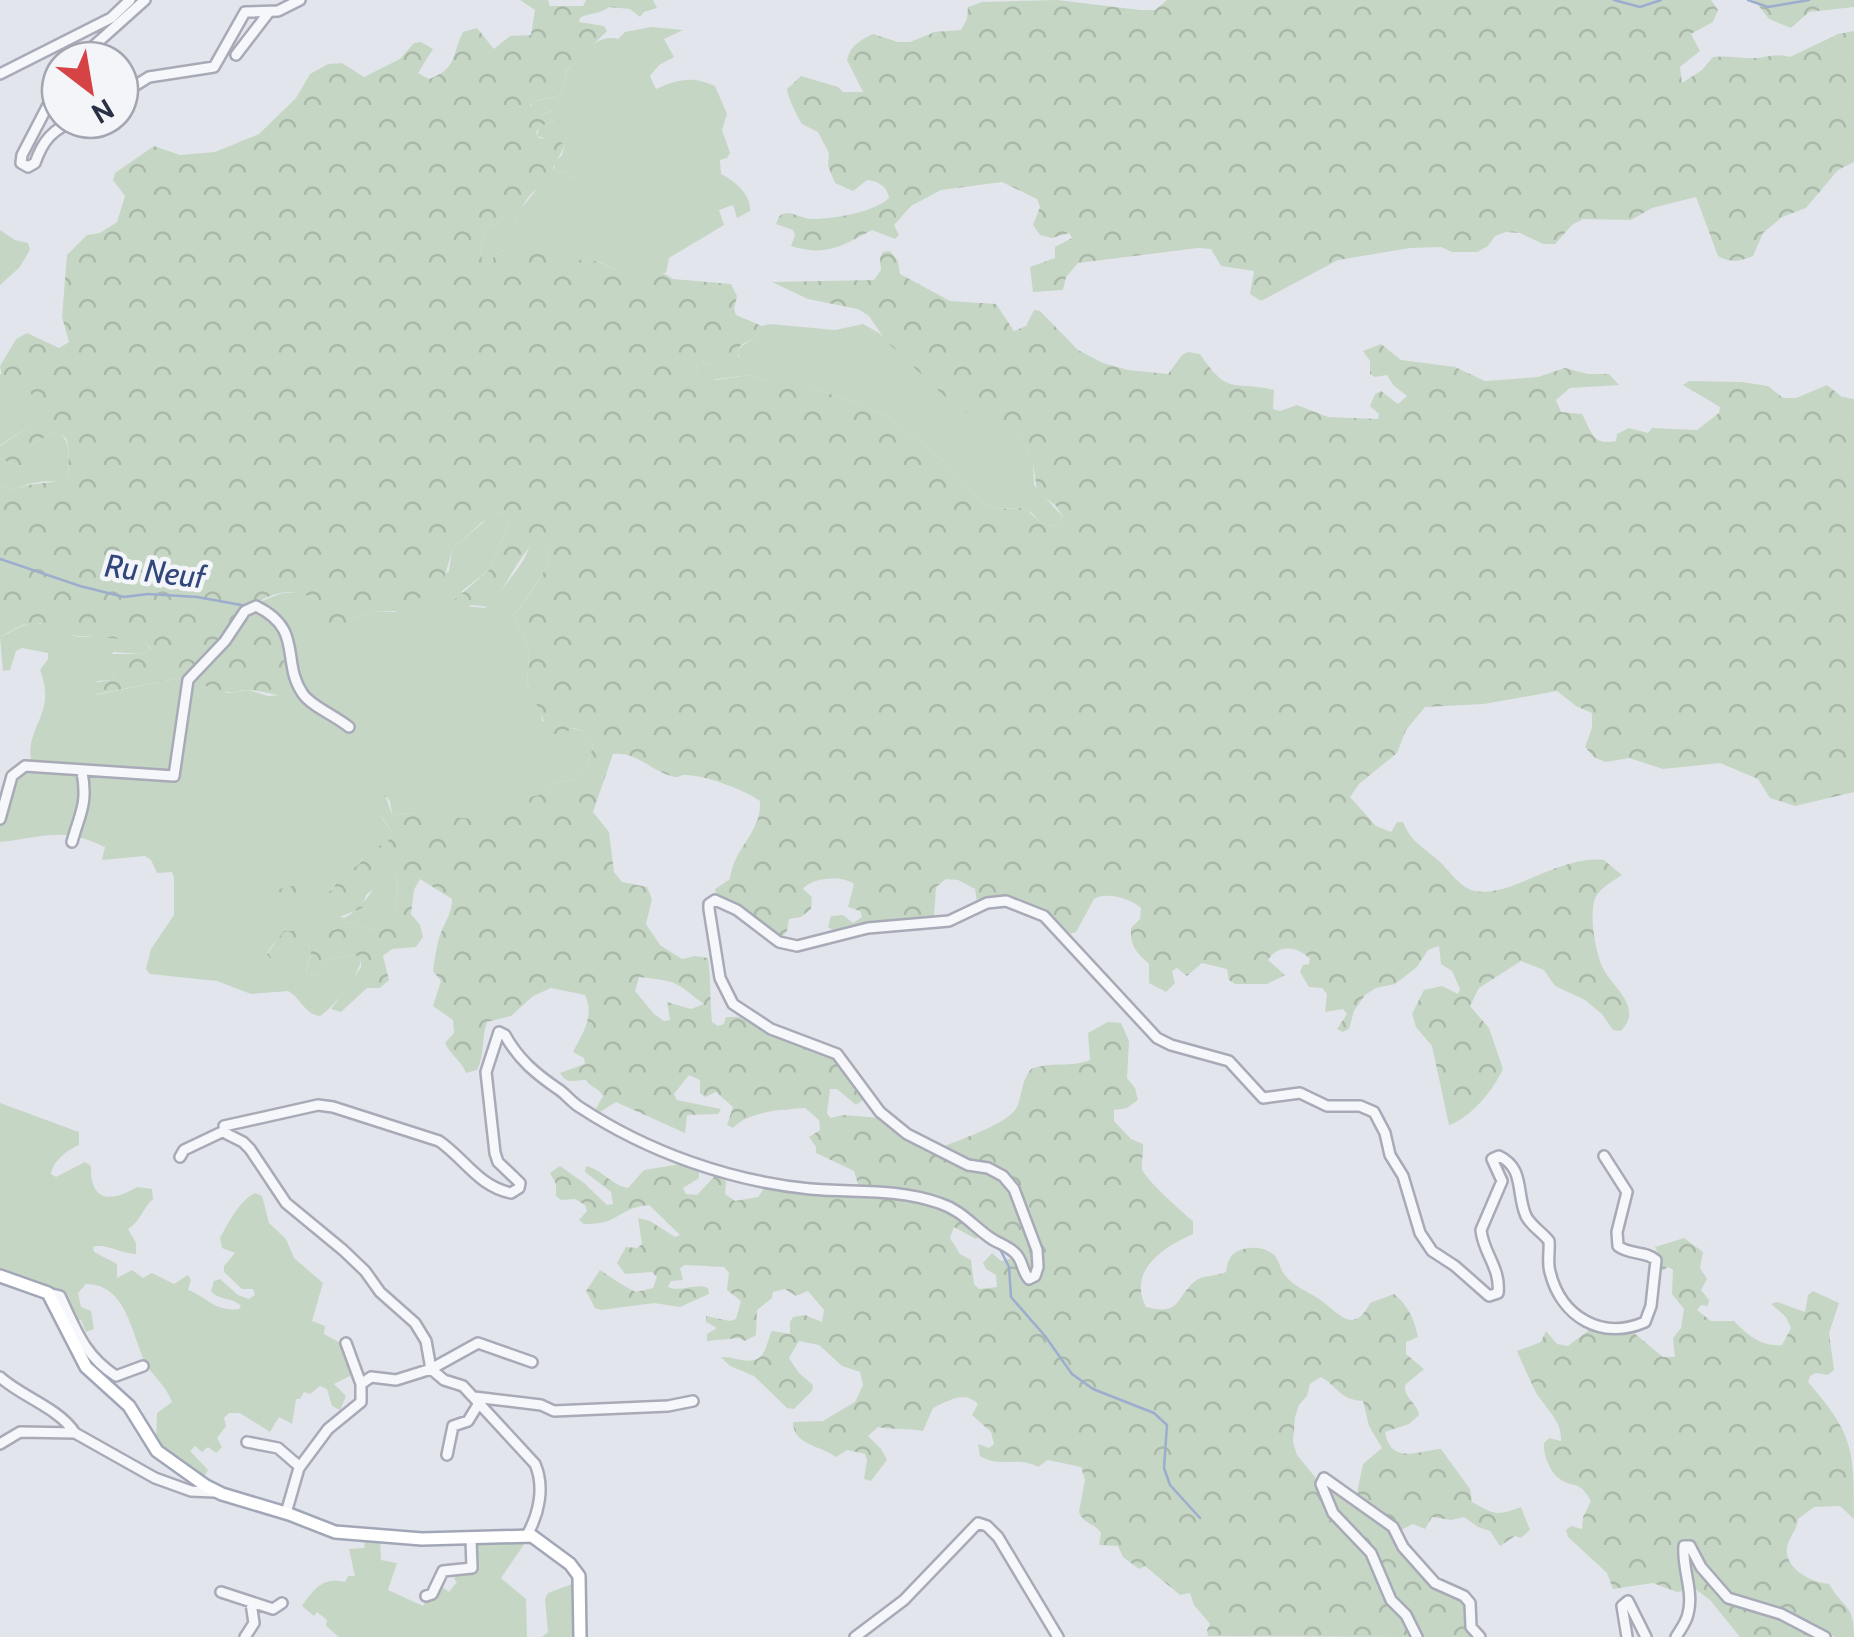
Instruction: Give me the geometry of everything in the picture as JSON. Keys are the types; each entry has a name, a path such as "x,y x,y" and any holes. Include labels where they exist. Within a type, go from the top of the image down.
{"main road":[{"path":"0,1276 48,1293 86,1367 129,1406 157,1452 214,1491 335,1532 422,1539 532,1537 570,1564 579,1576 580,1637"}],"street":[{"path":"0,74 111,18 130,0"},
{"path":"100,40 145,0"},
{"path":"140,83 149,77 214,67 246,12 269,12 300,0"},
{"path":"236,54 269,12"},
{"path":"40,120 22,155 22,163 28,167 35,163 46,140"},
{"path":"0,819 12,776 25,766 174,776 188,680 225,641 245,612 256,606 279,620 285,630 301,692 314,705 349,726"},
{"path":"72,842 84,812 82,772"},
{"path":"224,1131 224,1126 231,1122 318,1105 334,1107 438,1140 482,1181 511,1193 520,1188 520,1183 498,1162 495,1153 486,1080 499,1032 536,1075 561,1090 573,1104 628,1136 702,1167 810,1189 882,1191 939,1202 962,1212 1017,1255 1029,1279 1038,1267 1037,1250 1014,1189 1003,1176 958,1160 908,1134 880,1112 837,1054 771,1029 732,1004 718,970 709,909 711,901 728,904 778,942 797,946 868,928 949,922 986,904 1006,901 1044,916 1157,1038 1229,1061 1262,1098 1300,1094 1327,1106 1360,1106 1374,1112 1386,1133 1390,1155 1403,1176 1420,1233 1432,1251 1489,1296 1498,1293 1499,1278 1482,1239 1482,1230 1502,1181 1492,1160 1499,1156 1508,1160 1518,1178 1529,1222 1549,1241 1550,1276 1564,1302 1580,1321 1616,1330 1646,1322 1652,1306 1656,1260 1653,1256 1625,1252 1618,1246 1617,1232 1626,1192 1604,1156"},
{"path":"180,1157 184,1150 224,1131"},
{"path":"224,1131 250,1149 286,1204 354,1260 380,1292 415,1324 426,1341 431,1369 444,1380 463,1386 537,1469 539,1506 532,1537"},
{"path":"48,1293 60,1296 89,1355 101,1366 116,1376 143,1366"},
{"path":"286,1513 300,1467 328,1429 361,1402 361,1384 346,1343"},
{"path":"361,1384 371,1377 396,1380 431,1369 478,1343 532,1362"},
{"path":"0,1378 63,1418 75,1433 154,1478 191,1491 214,1491"},
{"path":"476,1400 542,1405 554,1412 694,1401"},
{"path":"447,1456 452,1426 468,1421 476,1400"},
{"path":"0,1444 20,1432 75,1433"},
{"path":"248,1442 278,1448 300,1467"},
{"path":"1417,1637 1406,1614 1390,1600 1371,1553 1333,1513 1321,1484 1324,1478 1394,1527 1403,1546 1435,1583 1464,1596 1470,1603 1472,1627 1480,1637"},
{"path":"855,1637 917,1588 978,1524 987,1526 998,1537 1058,1637"},
{"path":"426,1596 432,1594 443,1571 472,1568 471,1539"},
{"path":"1676,1637 1688,1614 1689,1584 1683,1554 1684,1546 1690,1546 1701,1567 1728,1598 1781,1614 1824,1637"},
{"path":"221,1592 274,1608 282,1604"},
{"path":"1628,1637 1622,1606 1628,1601 1646,1637"},
{"path":"245,1637 254,1623 251,1603"}],"green space":[{"path":"520,0 548,0 550,6 583,6 586,0 653,0 657,8 640,17 630,9 609,7 580,18 579,22 604,26 607,31 565,72 561,95 530,105 541,115 558,109 563,112 536,133 539,138 565,145 553,168 576,172 576,176 537,189 525,202 514,226 509,226 505,216 497,225 487,228 481,243 482,263 491,265 494,255 507,248 543,248 562,259 597,261 617,270 658,270 673,279 731,284 737,296 736,315 762,326 738,352 752,370 703,364 696,366 698,372 716,380 749,375 768,381 796,381 886,415 948,464 980,501 998,509 1025,508 1040,522 1053,527 1063,517 1037,491 1033,463 1021,437 958,409 858,309 808,299 772,282 874,280 881,270 883,252 890,251 898,261 900,274 950,301 996,304 1014,331 1026,326 1034,310 1040,311 1078,350 1128,370 1168,374 1182,355 1200,354 1225,382 1274,390 1273,409 1280,411 1297,405 1328,417 1378,419 1379,414 1370,406 1375,394 1381,391 1398,404 1407,396 1387,375 1370,374 1370,361 1363,351 1381,344 1401,360 1455,367 1485,381 1538,377 1565,368 1609,374 1619,385 1570,388 1556,400 1561,412 1582,414 1594,436 1608,442 1616,441 1617,434 1629,428 1648,433 1652,428 1697,430 1719,413 1720,407 1683,385 1689,381 1768,386 1783,398 1796,398 1827,385 1842,397 1854,399 1854,792 1795,806 1770,798 1758,779 1720,763 1663,769 1629,758 1606,762 1595,758 1585,747 1592,728 1592,713 1557,691 1484,704 1425,707 1406,730 1397,753 1359,784 1350,797 1376,826 1391,832 1397,822 1403,822 1418,844 1460,883 1475,891 1504,888 1587,860 1604,860 1622,875 1598,893 1593,917 1599,957 1628,1005 1627,1022 1621,1031 1613,1030 1585,1000 1555,986 1544,970 1521,961 1479,988 1470,1006 1489,1028 1503,1069 1481,1102 1449,1125 1432,1046 1416,1027 1412,1014 1424,990 1442,986 1458,994 1460,989 1452,971 1441,964 1439,946 1428,950 1417,967 1395,984 1365,995 1354,1011 1349,1029 1343,1032 1337,1029 1347,1014 1343,1009 1325,1012 1327,994 1322,988 1309,987 1300,972 1310,959 1294,949 1277,951 1268,960 1285,975 1267,984 1235,984 1229,980 1227,969 1202,963 1187,976 1177,968 1172,971 1175,983 1166,992 1149,983 1149,964 1135,948 1131,934 1131,928 1140,919 1141,908 1112,896 1094,899 1076,932 1070,934 1043,912 1015,899 977,902 975,889 946,879 936,887 934,917 887,922 838,934 828,927 831,916 843,915 853,923 862,917 860,911 848,907 854,884 828,879 803,889 812,897 811,909 801,917 789,919 781,938 715,889 730,879 737,857 757,822 760,801 713,780 674,777 629,755 613,754 593,812 609,832 614,872 622,882 647,887 652,899 646,924 660,945 682,959 708,958 712,1022 718,1026 724,1024 726,1017 739,1017 774,1035 832,1053 863,1095 856,1105 837,1089 830,1089 830,1118 881,1118 935,1153 1000,1178 1012,1191 1033,1252 1035,1267 1029,1275 996,1235 957,1208 911,1192 859,1187 854,1171 816,1153 809,1137 820,1130 819,1120 805,1108 757,1114 733,1128 727,1125 733,1107 716,1092 705,1097 700,1093 700,1080 689,1075 674,1094 677,1100 721,1109 718,1114 687,1115 685,1133 616,1102 594,1112 601,1093 586,1080 569,1081 560,1073 585,1064 584,1058 573,1052 588,1018 585,995 551,988 533,996 511,1016 487,1022 477,1070 466,1073 445,1043 454,1033 453,1020 433,1006 441,981 433,971 436,950 452,899 420,879 414,890 411,914 423,937 416,947 392,949 383,956 389,980 380,988 367,988 341,1012 331,1009 361,967 356,955 330,959 318,975 312,976 306,972 309,945 292,943 271,959 267,954 284,931 334,930 346,922 374,931 388,926 397,897 393,867 386,867 377,886 366,895 362,908 337,918 320,906 280,896 279,889 301,884 330,891 342,874 361,861 363,857 352,845 357,839 379,846 386,844 393,833 381,816 385,794 392,815 417,813 490,819 539,795 548,784 575,780 585,771 594,743 583,731 573,728 561,735 549,733 527,682 529,655 513,616 550,561 543,535 523,556 491,607 471,605 453,614 449,608 490,569 509,523 501,513 482,522 452,550 445,576 414,603 402,611 374,611 354,618 351,633 342,641 330,635 323,609 306,595 283,593 258,602 287,631 307,700 300,702 252,690 225,692 191,683 186,677 92,695 86,691 93,683 111,680 116,675 104,664 106,654 142,654 151,649 149,646 137,640 66,635 40,623 22,625 0,637 0,485 14,490 69,478 66,438 55,431 32,445 27,465 21,467 0,459 0,446 44,417 46,411 22,378 2,376 0,366 16,339 27,333 59,348 69,342 62,317 67,255 87,235 100,233 117,222 125,196 113,180 115,173 154,146 180,155 215,152 259,134 296,98 310,74 328,64 342,63 364,77 400,59 414,43 421,42 433,49 418,73 429,79 449,66 463,32 477,28 494,49 510,36 531,35 535,10","holes":["639,977 675,983 704,1004 691,1009 667,1002 670,1020 664,1021 635,991"]},
{"path":"1057,0 1155,10 1167,0 1711,0 1718,10 1713,22 1691,34 1700,51 1680,67 1682,83 1713,57 1790,57 1838,34 1854,31 1854,162 1838,170 1806,208 1782,217 1763,233 1753,256 1743,260 1718,256 1696,197 1652,208 1631,220 1583,219 1555,244 1506,232 1477,252 1410,248 1338,260 1261,301 1250,294 1254,271 1221,266 1211,249 1198,248 1078,263 1066,277 1063,290 1033,292 1030,267 1055,258 1055,247 1072,238 1069,233 1052,238 1040,235 1033,225 1040,207 1037,199 1002,182 941,190 911,206 894,225 899,235 895,239 872,230 824,250 791,246 793,230 776,224 782,214 811,219 841,216 873,208 889,198 884,187 875,182 867,180 853,191 835,183 828,166 829,153 818,132 802,124 789,97 787,89 801,76 843,92 863,92 847,60 856,44 873,34 910,42 935,32 961,30 968,7 982,2"},
{"path":"1754,0 1854,0 1854,7 1809,12 1791,28 1769,19"},
{"path":"651,27 683,30 664,39 674,57 659,65 650,76 656,89 685,80 715,86 727,114 722,130 730,153 720,160 721,174 741,189 750,211 737,218 733,205 719,210 724,225 669,258 666,273 617,270 598,261 565,260 518,248 507,248 494,255 491,265 482,263 481,243 487,228 497,225 505,216 514,226 520,210 540,185 576,176 575,172 554,171 565,145 537,136 539,127 554,121 551,111 541,115 531,102 561,95 565,73 595,43"},
{"path":"0,230 28,243 30,250 19,268 0,285"},
{"path":"863,324 879,333 945,396 1021,437 1033,463 1034,485 1063,517 1053,527 1040,522 1031,512 998,509 980,501 948,464 886,415 796,381 768,381 749,375 710,380 698,372 696,365 703,364 750,369 738,351 755,338 762,326 835,330"},
{"path":"0,374 22,378 46,411 45,417 0,445"},
{"path":"55,431 67,445 69,478 62,482 31,483 14,490 0,485 0,459 21,467 32,445"},
{"path":"501,513 509,523 490,569 462,591 464,606 485,608 515,573 532,542 543,534 550,561 513,616 526,641 527,683 540,707 542,721 583,731 594,743 585,771 575,780 548,784 539,795 526,799 504,816 485,820 392,815 385,795 381,817 393,833 386,844 363,857 356,869 343,874 330,891 315,888 281,896 321,906 344,918 363,903 386,867 393,867 396,874 397,897 388,927 374,931 346,922 326,931 296,932 277,941 267,953 271,959 293,942 309,945 306,971 312,976 318,975 330,959 356,955 361,960 345,991 320,1016 310,1012 288,991 251,994 217,981 150,974 146,969 151,949 174,915 174,877 172,872 157,873 145,856 102,860 105,847 65,835 0,842 0,799 13,767 31,759 45,698 40,670 48,653 22,648 16,651 10,670 3,671 0,637 37,623 74,636 135,639 151,649 142,654 113,652 109,668 116,675 111,680 97,681 95,695 186,677 228,693 248,690 301,702 307,694 297,666 257,603 282,593 302,592 320,603 330,621 374,611 395,612 414,603 449,571 452,550 488,518"},
{"path":"1108,1022 1121,1023 1129,1041 1127,1078 1138,1100 1127,1108 1114,1110 1114,1121 1131,1139 1143,1144 1144,1174 1193,1221 1193,1234 1160,1253 1145,1271 1141,1294 1146,1307 1171,1308 1194,1282 1226,1272 1232,1255 1251,1248 1273,1254 1292,1282 1347,1319 1358,1318 1370,1303 1394,1294 1410,1313 1418,1337 1406,1342 1406,1354 1424,1369 1405,1385 1419,1415 1409,1424 1385,1432 1388,1443 1407,1454 1441,1449 1470,1489 1472,1502 1486,1510 1501,1513 1521,1507 1530,1530 1500,1546 1490,1531 1464,1517 1432,1517 1425,1529 1413,1524 1401,1530 1357,1493 1363,1464 1382,1448 1369,1426 1363,1401 1344,1396 1321,1377 1310,1384 1295,1417 1293,1442 1297,1455 1315,1477 1337,1522 1370,1559 1414,1637 1208,1636 1210,1624 1194,1605 1190,1593 1180,1595 1145,1566 1139,1569 1123,1557 1118,1546 1099,1545 1101,1533 1079,1512 1085,1480 1081,1467 1048,1460 1038,1467 1023,1462 995,1462 980,1456 978,1444 989,1448 994,1444 991,1432 972,1415 978,1404 967,1398 956,1398 933,1408 923,1431 878,1427 868,1436 887,1460 871,1481 864,1479 865,1454 847,1450 836,1457 802,1440 793,1422 823,1421 855,1402 863,1385 860,1372 842,1366 819,1345 799,1341 789,1358 813,1385 794,1409 787,1408 754,1376 730,1366 721,1357 748,1361 758,1358 764,1353 772,1331 790,1334 793,1317 805,1315 822,1322 824,1310 808,1291 796,1296 785,1289 773,1292 772,1298 757,1310 756,1335 745,1341 707,1341 707,1334 717,1328 706,1322 706,1316 736,1319 741,1301 727,1290 729,1273 724,1267 680,1268 683,1280 671,1281 668,1287 703,1286 709,1294 680,1307 654,1303 601,1310 595,1308 586,1291 600,1270 636,1292 653,1288 657,1277 652,1272 625,1274 617,1263 626,1247 637,1248 642,1244 638,1218 675,1237 680,1235 649,1205 630,1209 605,1222 584,1224 579,1220 587,1211 585,1205 556,1196 556,1184 550,1173 560,1166 607,1205 613,1204 611,1192 585,1172 586,1166 628,1188 644,1170 681,1164 699,1171 699,1178 683,1188 686,1194 697,1195 715,1176 726,1181 725,1194 735,1201 758,1197 765,1187 812,1196 856,1193 913,1200 963,1217 981,1235 976,1239 954,1227 950,1238 960,1254 971,1260 974,1284 979,1289 997,1287 996,1275 983,1263 992,1253 1001,1261 1013,1258 1023,1280 1033,1283 1044,1269 1016,1185 992,1164 963,1159 945,1146 995,1125 1012,1113 1031,1069 1090,1060 1088,1033"},
{"path":"0,1103 79,1132 79,1145 55,1165 51,1174 56,1177 85,1162 91,1166 94,1187 104,1196 137,1187 152,1189 153,1199 128,1229 136,1243 136,1254 93,1247 94,1252 117,1264 117,1278 132,1270 143,1278 152,1273 174,1284 188,1275 188,1290 217,1306 239,1309 238,1303 211,1291 214,1281 220,1279 238,1295 249,1299 255,1295 253,1289 242,1289 224,1272 224,1266 235,1253 222,1248 220,1238 244,1201 255,1193 262,1196 269,1223 286,1239 294,1258 323,1283 312,1321 325,1326 324,1334 344,1345 354,1374 334,1384 346,1396 340,1410 332,1406 327,1389 320,1386 296,1399 292,1424 279,1417 270,1432 240,1413 229,1413 217,1438 222,1447 216,1453 208,1447 202,1452 195,1446 190,1451 208,1470 202,1480 156,1445 157,1413 172,1402 145,1362 119,1301 99,1286 86,1284 78,1293 81,1307 91,1311 94,1329 86,1332 81,1320 74,1322 58,1292 0,1272"},
{"path":"1684,1238 1703,1252 1700,1268 1707,1279 1701,1290 1709,1300 1708,1306 1701,1305 1697,1310 1711,1321 1734,1321 1755,1339 1782,1345 1791,1328 1786,1317 1771,1304 1777,1302 1805,1312 1808,1295 1813,1291 1839,1303 1829,1333 1834,1370 1828,1375 1816,1373 1808,1382 1835,1416 1848,1444 1854,1519 1840,1506 1814,1507 1798,1519 1787,1550 1798,1572 1829,1584 1850,1612 1854,1637 1835,1637 1736,1598 1682,1544 1683,1591 1653,1583 1613,1589 1607,1573 1568,1537 1566,1530 1571,1526 1582,1529 1591,1501 1582,1489 1560,1479 1550,1468 1544,1443 1549,1438 1561,1441 1559,1428 1537,1394 1517,1351 1541,1342 1546,1331 1557,1344 1568,1346 1589,1330 1634,1333 1663,1357 1675,1357 1673,1338 1681,1328 1684,1309 1672,1294 1673,1270 1668,1267 1657,1274 1660,1258 1655,1247"},
{"path":"1338,1492 1391,1530 1404,1553 1466,1602 1474,1637 1419,1637 1372,1551 1336,1510 1332,1494"},
{"path":"380,1539 381,1560 397,1563 388,1590 423,1606 432,1599 438,1584 449,1592 458,1573 472,1573 475,1541 527,1540 501,1578 526,1599 527,1637 339,1637 326,1626 327,1620 302,1606 319,1586 330,1581 345,1582 348,1576 355,1576 349,1549 364,1548 365,1540"},
{"path":"1688,1552 1716,1590 1818,1637 1740,1637 1710,1600 1694,1588"},
{"path":"575,1583 575,1634 542,1637 548,1632 548,1593"}],"waterway":[{"path":"1614,0 1640,7 1661,0"},
{"path":"1748,0 1768,7 1809,0"},
{"name":"Ru Neuf","path":"0,559 124,597 197,597 247,606"},
{"name":"Ru Neuf","path":"1000,1249 1009,1267 1011,1297 1072,1374 1093,1389 1154,1413 1167,1425 1164,1468 1170,1485 1200,1518"}]}
